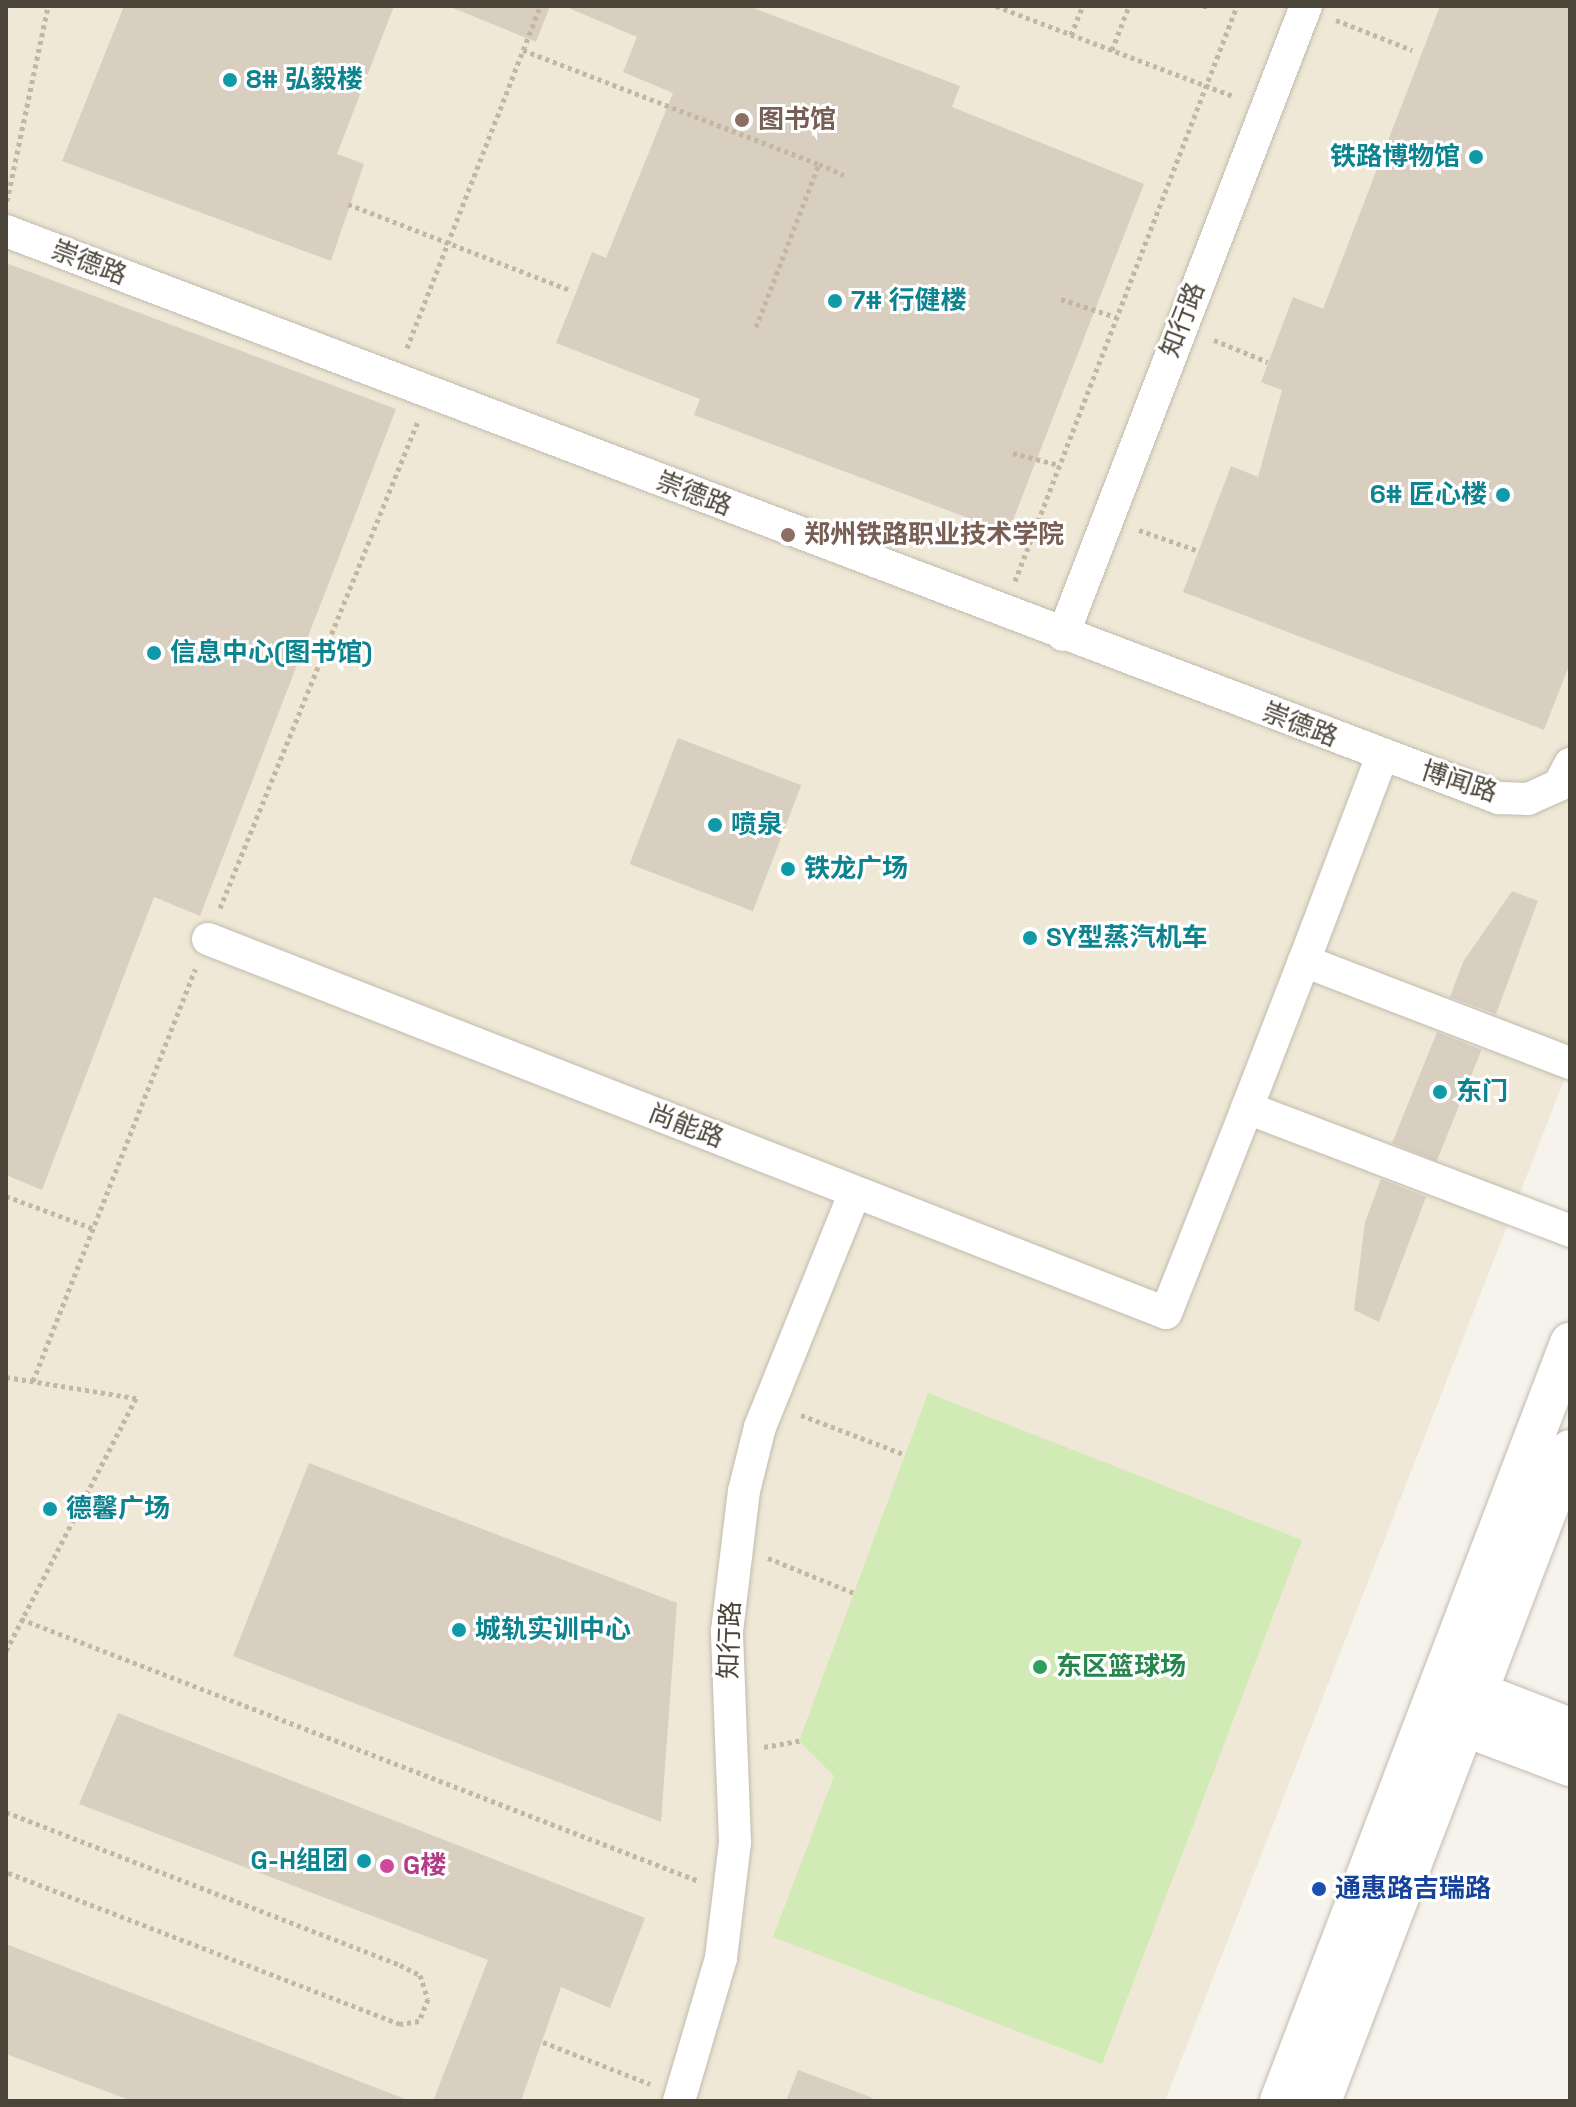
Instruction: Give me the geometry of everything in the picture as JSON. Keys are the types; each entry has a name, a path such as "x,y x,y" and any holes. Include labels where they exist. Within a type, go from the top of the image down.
{"street":[{"name":"知行路","path":"1063,635 1306,7"},
{"name":"崇德路","path":"6,231 1382,756"},
{"name":"博闻路","path":"1382,756 1499,798 1528,799 1559,785 1570,764"},
{"path":"1382,756 1247,1108 1570,1231"},
{"name":"尚能路","path":"208,939 1166,1313 1247,1108"},
{"path":"1304,961 1570,1063"},
{"name":"知行路","path":"680,2098 721,1958 735,1842 727,1631 744,1491 770,1403 855,1192"},
{"path":"1321,2101 1570,1343"},
{"path":"1280,2101 1453,1702 1570,1450"},
{"path":"1453,1702 1570,1728"},
{"path":"1453,1702 1570,1766"}],"path":[{"path":"6,203 48,6"},
{"path":"395,380 540,6"},
{"path":"996,6 1266,109"},
{"path":"1071,35 1083,6"},
{"path":"1112,50 1129,6"},
{"path":"1003,612 1237,6"},
{"path":"1306,7 1412,50"},
{"path":"523,50 844,175"},
{"path":"756,327 819,164"},
{"path":"348,204 572,291"},
{"path":"1061,299 1116,317"},
{"path":"1180,326 1268,362"},
{"path":"33,1381 429,394"},
{"path":"1013,453 1059,465"},
{"path":"1108,518 1199,551"},
{"path":"6,1196 92,1228"},
{"path":"6,1377 136,1398 6,1651"},
{"path":"770,1403 906,1455"},
{"path":"737,1546 854,1593"},
{"path":"21,1619 729,1892"},
{"path":"6,1812 400,1965 420,1975 428,1999 419,2021 400,2024 6,1872"},
{"path":"543,2042 680,2098"}],"shaded area":[{"name":"郑州铁路职业技术学院","path":"6,6 1570,6 1570,1065 1165,2101 6,2101"}],"green space":[{"name":"东区篮球场","path":"928,1393 1302,1540 1102,2064 773,1937 834,1776 799,1741"}],"building":[{"name":"8# 弘毅楼","path":"124,6 394,6 337,154 364,164 331,261 62,161"},
{"path":"448,6 550,6 536,42"},
{"name":"7# 行健楼","path":"564,6 748,6 960,86 952,107 1144,184 1008,533 694,415 700,399 556,343 592,252 606,258 673,93 623,72 637,37"},
{"path":"1440,6 1570,6 1570,663 1544,730 1183,592 1231,466 1258,477 1282,390 1261,382 1293,297 1323,309"},
{"name":"信息中心(图书馆)","path":"6,263 396,409 200,916 154,897 42,1190 6,1175"},
{"name":"喷泉","path":"678,738 801,785 753,911 630,864"},
{"path":"1512,891 1538,901 1496,1014 1450,997 1463,962"},
{"path":"1437,1032 1482,1050 1437,1161 1392,1143"},
{"path":"1381,1179 1426,1197 1379,1322 1354,1310 1365,1222"},
{"name":"城轨实训中心","path":"309,1463 677,1603 661,1822 233,1656"},
{"name":"G-H组团","path":"118,1713 645,1918 610,2008 561,1987 521,2101 433,2101 488,1960 79,1804"},
{"path":"6,1944 405,2101 132,2101 6,2054"},
{"path":"798,2070 873,2098 872,2101 786,2101"}],"place":[{"name":"8# 弘毅楼","path":"230,80"},
{"name":"图书馆","path":"742,120"},
{"name":"铁路博物馆","path":"1476,157"},
{"name":"7# 行健楼","path":"835,301"},
{"name":"6# 匠心楼","path":"1503,495"},
{"name":"郑州铁路职业技术学院","path":"788,535"},
{"name":"信息中心(图书馆)","path":"154,653"},
{"name":"喷泉","path":"715,825"},
{"name":"铁龙广场","path":"788,869"},
{"name":"SY型蒸汽机车","path":"1030,938"},
{"name":"东门","path":"1440,1092"},
{"name":"德馨广场","path":"50,1509"},
{"name":"城轨实训中心","path":"459,1630"},
{"name":"东区篮球场","path":"1040,1667"},
{"name":"G-H组团","path":"364,1861"},
{"name":"G楼","path":"387,1866"},
{"name":"通惠路吉瑞路","path":"1319,1889"}]}
